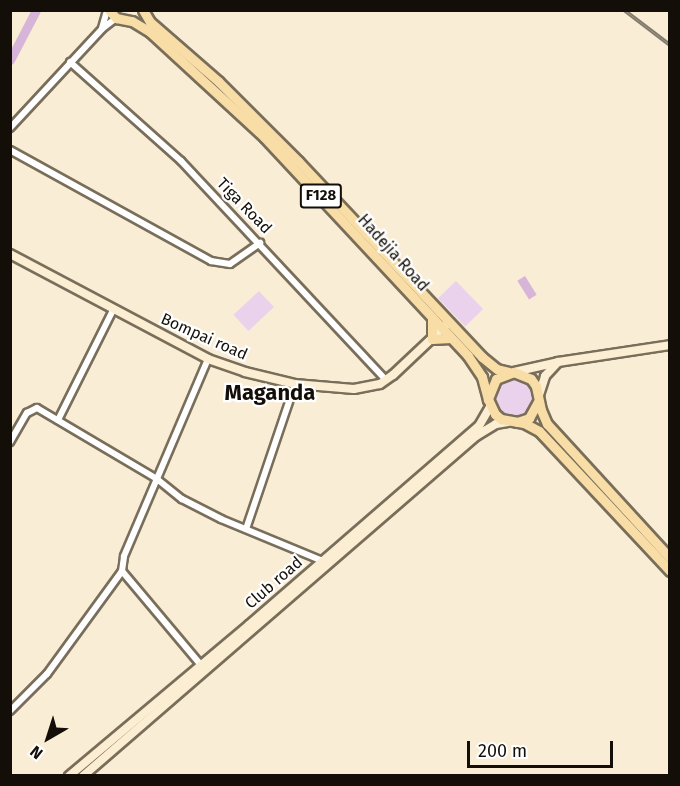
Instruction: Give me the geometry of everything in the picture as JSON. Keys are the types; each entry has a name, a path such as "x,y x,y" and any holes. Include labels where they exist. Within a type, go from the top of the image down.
{"main road":[{"path":"115,14 138,10"},
{"name":"Hadejia Road","path":"143,10 150,22 219,82 275,138 446,325 490,364 512,372"},
{"name":"Hadejia Road","path":"115,14 150,32 237,110 324,199 432,318 446,325 451,338 477,367 489,403"},
{"name":"Bompai road","path":"10,254 208,358 245,372 295,384 367,388 386,380 446,325"},
{"path":"432,318 432,339 451,338"},
{"path":"669,345 558,362 512,372 496,379 489,403 495,414 512,422 531,426 548,440 669,571"},
{"path":"83,776 207,664 426,475 495,424 529,418 539,397 545,376 558,362"},
{"name":"F128","path":"512,372 531,379 539,397 543,417 555,434 669,558"},
{"name":"Club road","path":"69,776 207,664 323,561 426,475 479,426 489,403"}],"street":[{"path":"102,29 115,14"},
{"path":"10,128 115,14"},
{"name":"Tiga Road","path":"70,62 181,161 386,380"},
{"path":"10,150 211,261 225,265 234,263 260,243"},
{"path":"58,420 113,310"},
{"path":"10,711 47,674 122,571 124,556 208,358"},
{"path":"246,529 295,384"},
{"path":"10,442 30,409 37,408 157,479 182,499 323,561"},
{"path":"122,571 207,664"}],"shaded area":[{"path":"525,276 537,295 529,299 517,281"},
{"path":"456,281 483,309 465,326 438,298"},
{"path":"259,291 274,307 248,331 233,315"},
{"path":"514,376 529,382 535,397 529,412 514,418 499,412 493,397 499,382"}],"waterway":[{"path":"10,60 36,10"}],"railway":[{"path":"624,10 670,45"}],"district":[{"name":"Maganda","path":"270,393"}]}
